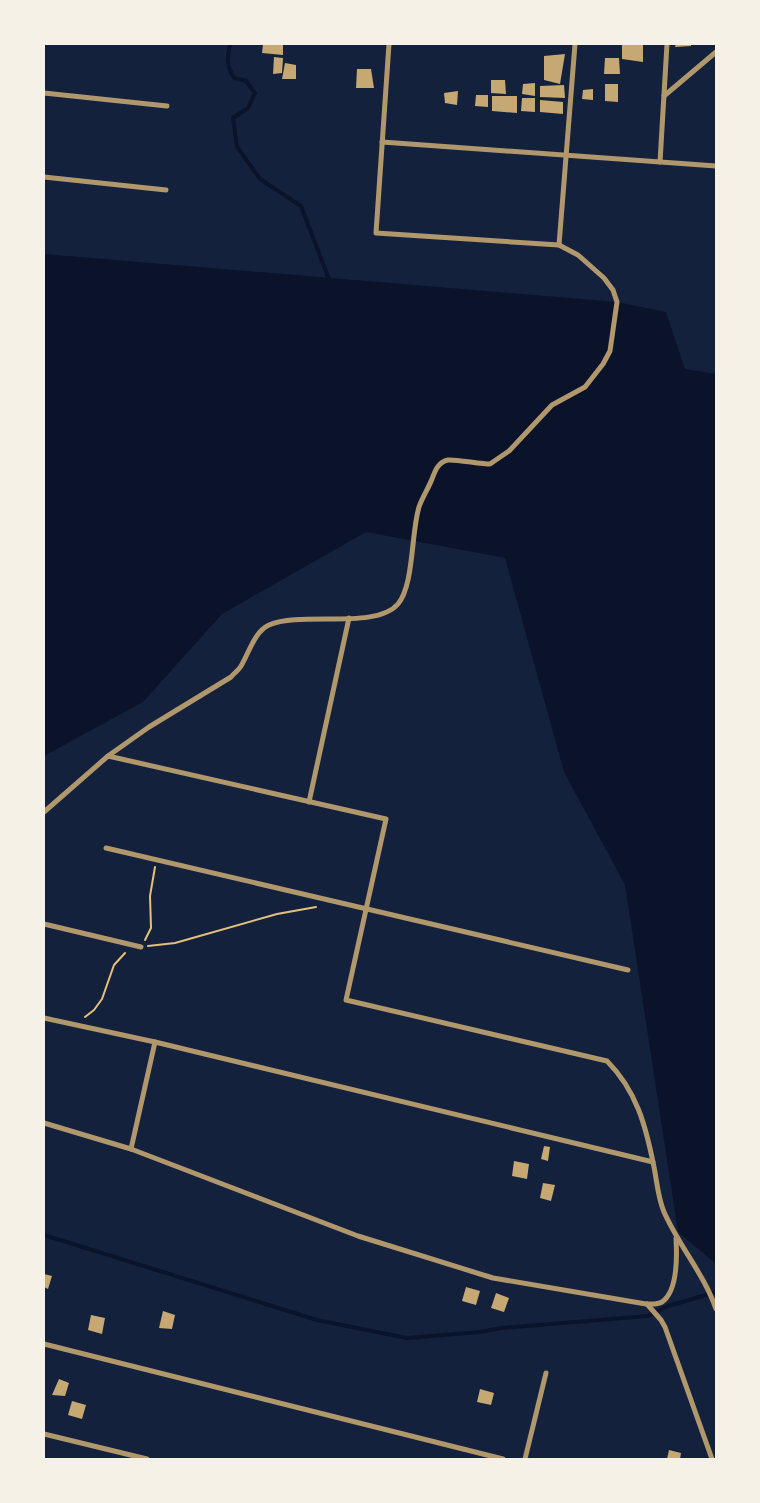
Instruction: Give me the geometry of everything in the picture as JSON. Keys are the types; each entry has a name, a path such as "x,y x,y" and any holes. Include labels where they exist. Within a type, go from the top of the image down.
{"street":[{"path":"44,812 108,756 149,726 231,677 240,667 250,646 262,629 299,618 363,618 378,615 398,604 408,580 411,550 419,508 438,465 448,460 490,464 509,451 552,406 585,388 610,351 617,302 613,290 604,278 578,255 560,245 376,233 389,44"},
{"path":"560,245 575,44"},
{"path":"660,162 667,44"},
{"path":"664,96 716,52"},
{"path":"44,94 167,106"},
{"path":"382,142 716,166"},
{"path":"44,177 166,190"},
{"path":"309,802 349,618"},
{"path":"108,756 386,820 346,1000 606,1062 619,1074 628,1087 638,1108 649,1140 663,1210 676,1236 699,1271 716,1309"},
{"path":"106,848 628,970"},
{"path":"44,924 141,947"},
{"path":"44,1018 155,1042 653,1162"},
{"path":"131,1149 155,1042"},
{"path":"44,1123 131,1149 358,1236 493,1278 646,1304 656,1304 662,1301 673,1285 677,1261 676,1236"},
{"path":"646,1304 665,1327 712,1459"},
{"path":"44,1344 503,1459"},
{"path":"525,1459 546,1373"},
{"path":"44,1434 147,1459"}],"path":[{"path":"141,947 175,943 277,914 320,906"}],"water":[{"path":"44,254 617,302 666,312 685,369 716,374 716,1264 678,1232 625,885 564,772 505,558 366,532 222,614 143,702 44,756"}],"building":[{"path":"263,44 283,44 283,55 262,53"},
{"path":"622,44 643,44 643,62 622,59"},
{"path":"676,44 691,44 691,46 675,47"},
{"path":"565,54 560,84 544,80 544,56"},
{"path":"274,57 283,58 282,73 273,74"},
{"path":"605,58 619,58 620,74 604,74"},
{"path":"285,63 296,65 296,79 282,79"},
{"path":"357,69 371,69 374,88 356,88"},
{"path":"491,80 505,80 506,94 491,93"},
{"path":"535,83 535,96 522,94 523,84"},
{"path":"605,84 618,84 618,102 605,101"},
{"path":"564,85 565,98 540,97 540,86"},
{"path":"593,89 593,100 582,99 583,90"},
{"path":"458,91 457,105 445,103 444,93"},
{"path":"476,95 488,95 488,107 475,106"},
{"path":"492,96 517,96 517,113 492,111"},
{"path":"522,98 535,98 535,112 521,111"},
{"path":"540,100 563,102 563,114 540,112"},
{"path":"544,1146 550,1147 548,1161 541,1159"},
{"path":"514,1161 529,1164 527,1179 512,1176"},
{"path":"543,1183 555,1185 551,1201 540,1198"},
{"path":"44,1274 52,1276 48,1289 44,1287"},
{"path":"466,1287 480,1291 476,1305 462,1301"},
{"path":"496,1293 509,1298 504,1312 491,1308"},
{"path":"163,1311 175,1315 172,1329 159,1328"},
{"path":"91,1315 105,1318 102,1334 88,1330"},
{"path":"59,1379 69,1383 65,1396 52,1395"},
{"path":"480,1389 494,1393 491,1405 477,1402"},
{"path":"72,1401 86,1405 82,1419 68,1415"},
{"path":"669,1450 681,1453 680,1459 667,1459"}],"waterway":[{"path":"230,44 228,61 231,73 234,78 246,81 255,93 248,108 233,118 237,147 260,179 301,206 330,282"},
{"path":"44,1235 317,1320 407,1338 648,1316 668,1306 716,1292"}]}
